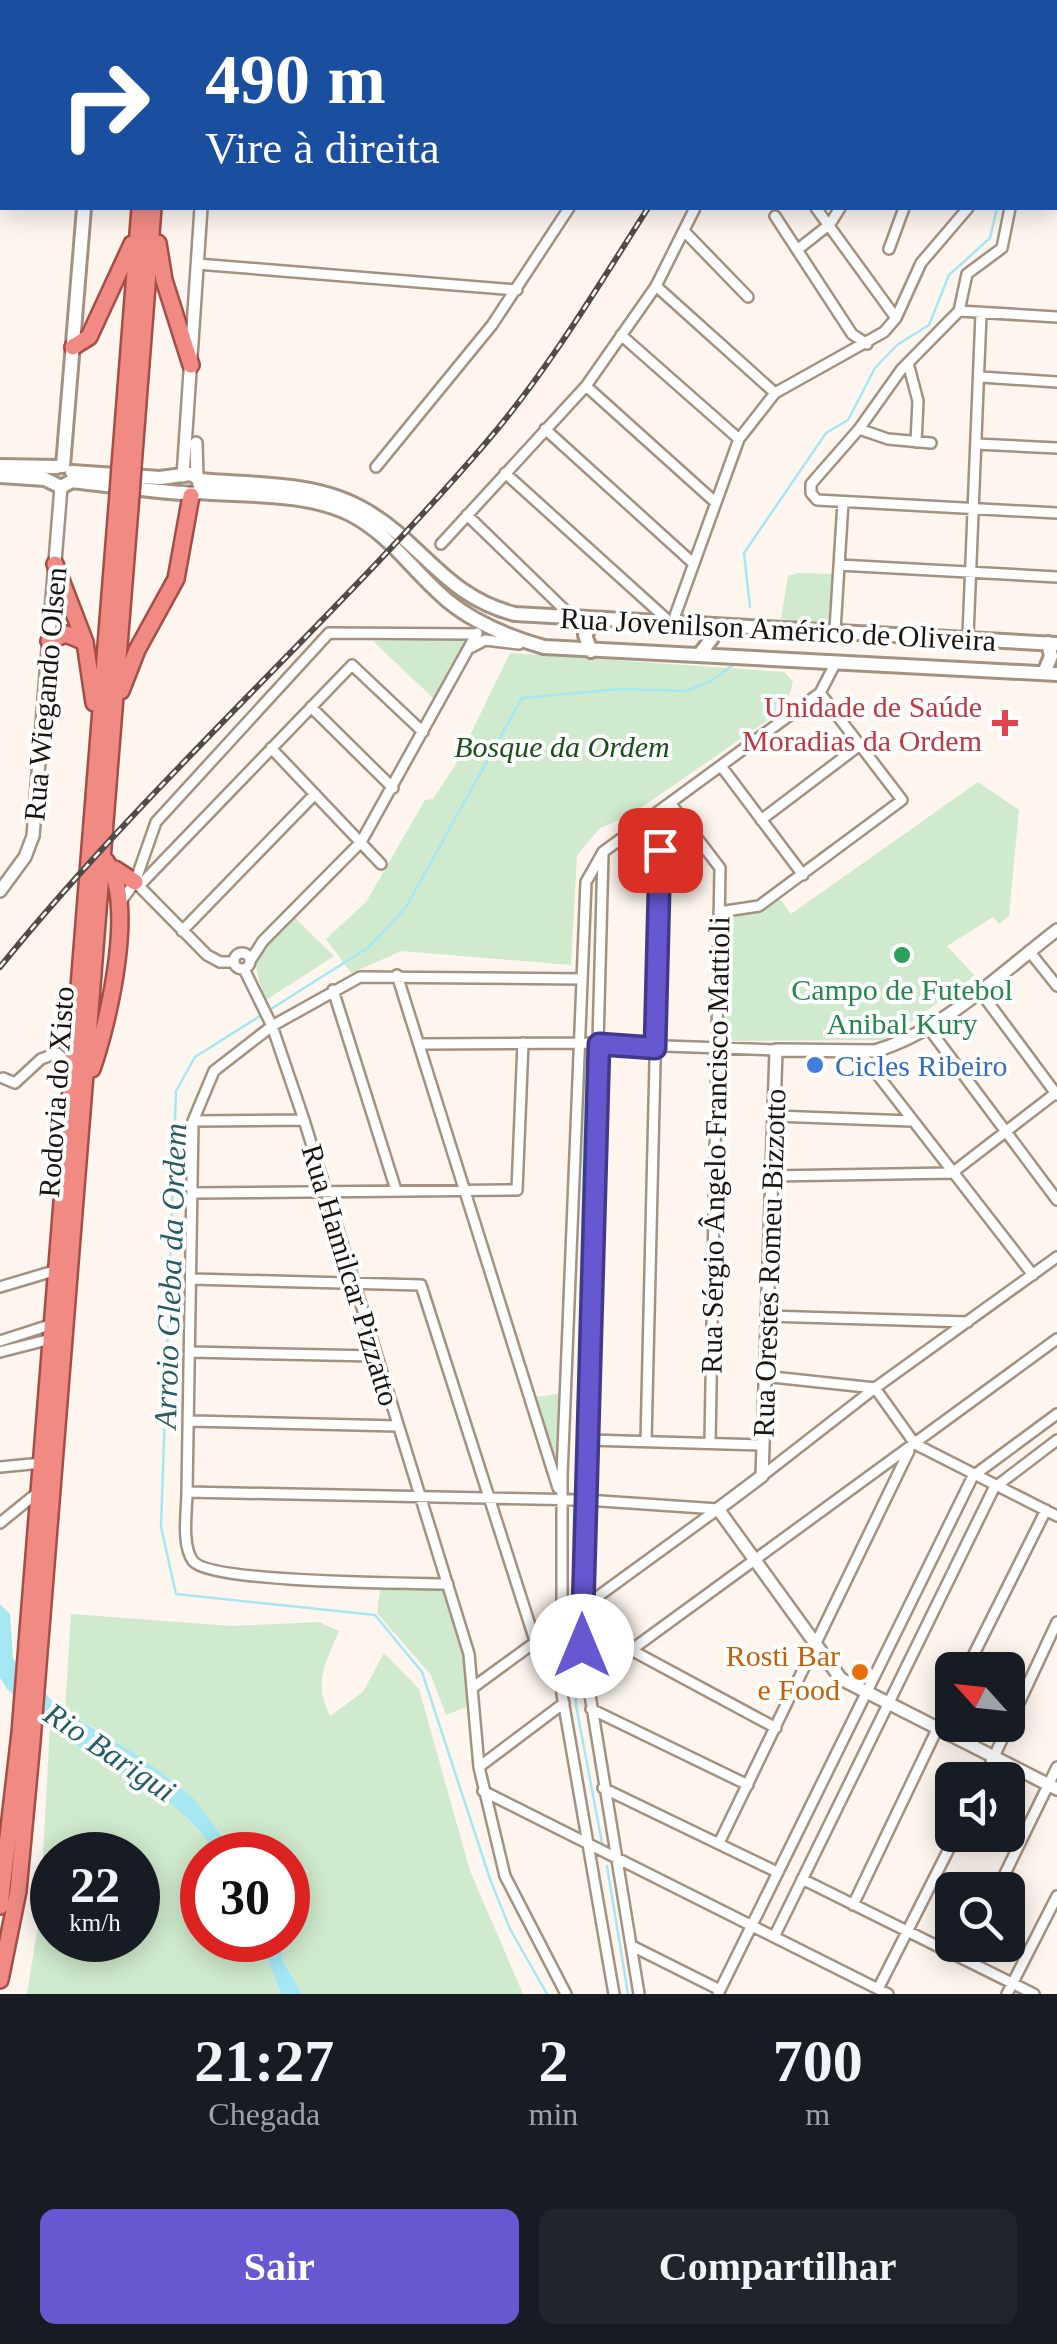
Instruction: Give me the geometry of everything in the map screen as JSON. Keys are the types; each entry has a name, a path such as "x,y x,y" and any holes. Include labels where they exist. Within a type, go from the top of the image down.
{"highway":[{"path":"73,347 88,336 116,283 147,210"},
{"path":"147,210 162,271 194,365"},
{"name":"Rodovia do Xisto","path":"33,1661 52,1332 98,749 127,466 147,210"},
{"path":"114,714 137,650 176,579 192,485"},
{"name":"Rodovia do Xisto","path":"0,1980 18,1891 26,1737 114,714 124,495"},
{"path":"55,564 85,642 98,749"},
{"path":"49,641 66,634 85,642"},
{"path":"102,858 137,884"},
{"path":"84,1092 109,1005 122,900 116,869"},
{"name":"Rodovia do Xisto","path":"0,1906 26,1737"}],"main road":[{"name":"Rua Wiegando Olsen","path":"63,476 84,210"},
{"path":"0,466 63,476"},
{"path":"0,476 160,478 312,502 348,514 384,538 480,629 544,647"},
{"name":"Rua Jovenilson Américo de Oliveira","path":"192,485 310,490 349,502 383,522 456,588 500,610 575,620 968,636 1052,644"},
{"path":"592,651 585,635 595,619"},
{"path":"700,654 712,638 708,625"},
{"path":"1050,674 1052,644"},
{"name":"Rua Jovenilson Américo de Oliveira","path":"544,647 1050,674"}],"street":[{"path":"192,485 202,210"},
{"path":"376,467 517,290 568,210"},
{"path":"441,544 586,386 656,286 693,210"},
{"path":"818,210 896,318"},
{"path":"797,250 830,224 839,210"},
{"path":"889,249 903,210"},
{"path":"505,473 672,624 739,439 775,393 808,372 868,344 896,318 921,264 967,210"},
{"path":"1010,210 1002,248 966,274 959,311 908,363 860,429 811,484 811,493 818,500 843,502 1057,512"},
{"path":"775,216 852,334 868,344"},
{"path":"684,231 748,297"},
{"path":"197,264 517,290"},
{"path":"656,286 775,393"},
{"path":"959,311 1057,317"},
{"path":"968,636 982,314"},
{"path":"621,335 739,439"},
{"path":"908,363 918,401 916,442"},
{"path":"981,377 1057,382"},
{"path":"586,386 716,502"},
{"path":"545,428 694,564"},
{"path":"860,429 888,440 931,444"},
{"path":"976,444 1057,448"},
{"name":"Rua Wiegando Olsen","path":"0,891 25,858 33,836 63,476"},
{"path":"835,630 843,502"},
{"path":"467,515 575,620"},
{"path":"839,565 1057,577"},
{"path":"137,884 213,959 236,958 263,940 360,842 480,629"},
{"path":"137,884 156,822 329,633 480,629"},
{"name":"Rua Jovenilson Américo de Oliveira","path":"466,653 485,640 544,647"},
{"path":"614,1994 564,1704 562,1500 586,882 603,852 820,693 835,664"},
{"path":"122,900 352,665 423,732"},
{"path":"719,912 758,906 902,800 820,693"},
{"path":"312,706 393,788"},
{"path":"761,820 860,745"},
{"path":"271,748 381,864"},
{"path":"721,766 803,875"},
{"path":"182,930 315,794"},
{"name":"Rua Sérgio Ângelo Francisco Mattioli","path":"671,804 720,868 710,1443"},
{"path":"646,1441 661,810"},
{"path":"603,852 581,1607 586,1684 639,1994"},
{"path":"420,1044 580,1043 859,1052 889,1047 927,1026 1057,930"},
{"path":"236,958 247,965 263,940"},
{"path":"1030,951 1057,986"},
{"name":"Rua Hamilcar Pizzatto","path":"247,965 272,1024 304,1120 374,1356 448,1584 474,1686 483,1791 506,1876 566,1994"},
{"path":"398,975 562,1500"},
{"path":"448,1584 208,1571 194,1562 188,1545 187,1492 194,1121 214,1072 272,1024 360,976 582,979"},
{"path":"333,990 396,1190"},
{"path":"772,1176 952,1172 1057,1093 978,990"},
{"path":"927,1026 1057,1200"},
{"path":"192,1192 517,1190 523,1043"},
{"name":"Rua Orestes Romeu Bizzotto","path":"762,1476 776,1050"},
{"path":"859,1052 1033,1275"},
{"path":"3,1078 15,1082 41,1059 57,1053 73,1067"},
{"path":"774,1116 910,1120"},
{"path":"194,1121 304,1120"},
{"path":"474,1686 1057,1257"},
{"path":"0,1287 57,1270"},
{"path":"192,1279 421,1285 536,1644"},
{"path":"766,1316 970,1322"},
{"path":"0,1342 52,1332"},
{"path":"0,1352 52,1332"},
{"path":"586,1684 1057,1339"},
{"path":"192,1352 374,1356"},
{"path":"764,1376 874,1388"},
{"path":"874,1388 912,1446 1057,1516"},
{"path":"632,1946 719,1992 974,1476 1057,1414"},
{"path":"190,1421 397,1426"},
{"path":"588,1440 762,1445"},
{"path":"774,1937 994,1488 1057,1440"},
{"path":"719,1843 912,1446"},
{"path":"0,1467 42,1463"},
{"path":"0,1523 40,1491"},
{"path":"187,1492 586,1500 718,1509"},
{"path":"718,1509 841,1679 935,1727"},
{"path":"975,1652 1046,1510"},
{"path":"939,1550 958,1560"},
{"path":"992,1762 1057,1622"},
{"path":"632,1651 776,1728"},
{"path":"878,1673 897,1683"},
{"path":"479,1767 564,1704"},
{"path":"591,1709 748,1785"},
{"path":"854,1904 935,1732"},
{"path":"964,1742 1053,1787"},
{"path":"1007,1872 1053,1787 1057,1767"},
{"path":"603,1788 778,1872"},
{"path":"483,1791 615,1861 883,1992 948,1852"},
{"path":"802,1880 935,1944"},
{"path":"1009,1989 1057,1896"},
{"path":"969,1962 1009,1989 1034,1994"}],"green space":[{"path":"833,574 828,626 781,619 788,576"},
{"path":"468,639 435,700 373,641"},
{"name":"Bosque da Ordem","path":"510,653 784,672 793,681 788,700 771,718 629,816 600,828 577,855 571,965 402,951 351,973 326,939 366,902 425,800 433,799 456,764"},
{"path":"978,782 1019,810 1009,916 999,924 993,917 947,946 975,976 886,1040 725,1041 726,916 755,914 779,898 791,914"},
{"path":"295,918 334,956 266,1000 256,961 264,945"},
{"path":"564,1393 557,1467 536,1397"},
{"path":"381,1584 442,1586 465,1661 466,1707 446,1715 431,1675 377,1613"},
{"path":"71,1614 232,1626 319,1622 339,1631 322,1683 330,1716 363,1692 384,1653 419,1689 470,1871 523,1994 302,1994 285,1962 310,1962 310,1832 220,1832 160,1773 65,1711"},
{"path":"50,1725 149,1784 200,1832 180,1832 180,1962 269,1962 281,1994 27,1994 32,1962 160,1962 160,1832 44,1832"}],"water":[{"name":"Rio Barigui","path":"0,1604 10,1614 13,1659 57,1706 144,1759 193,1798 219,1832 200,1832 169,1802 64,1737 7,1689 0,1678"},
{"path":"269,1962 284,1962 302,1994 281,1994"}],"waterway":[{"name":"Arroio Gleba da Ordem","path":"750,607 744,553 826,433 848,420 875,368 897,345 929,325 949,275 990,238 997,210"},
{"name":"Arroio Gleba da Ordem","path":"547,1994 510,1929 490,1879 422,1672 375,1615 176,1594 161,1527 176,1091 195,1057 369,947 406,907 522,698 619,689 686,691 711,681 733,665"},
{"path":"576,1495 586,1058"},
{"path":"573,1608 574,1510"},
{"path":"572,1632 576,1705 602,1843"},
{"path":"607,1866 628,1994"}],"railway":[{"path":"0,967 117,833 425,512 484,445 550,359 647,210"}],"place":[{"name":"Unidade de Saúde Moradias da Ordem","path":"1005,723"},
{"name":"Campo de Futebol Anibal Kury","path":"902,955"},
{"name":"Cicles Ribeiro","path":"815,1065"},
{"name":"Rosti Bar e Food","path":"860,1672"}],"route":[{"path":"582,1646 599,1044 655,1048 660,850"}]}
